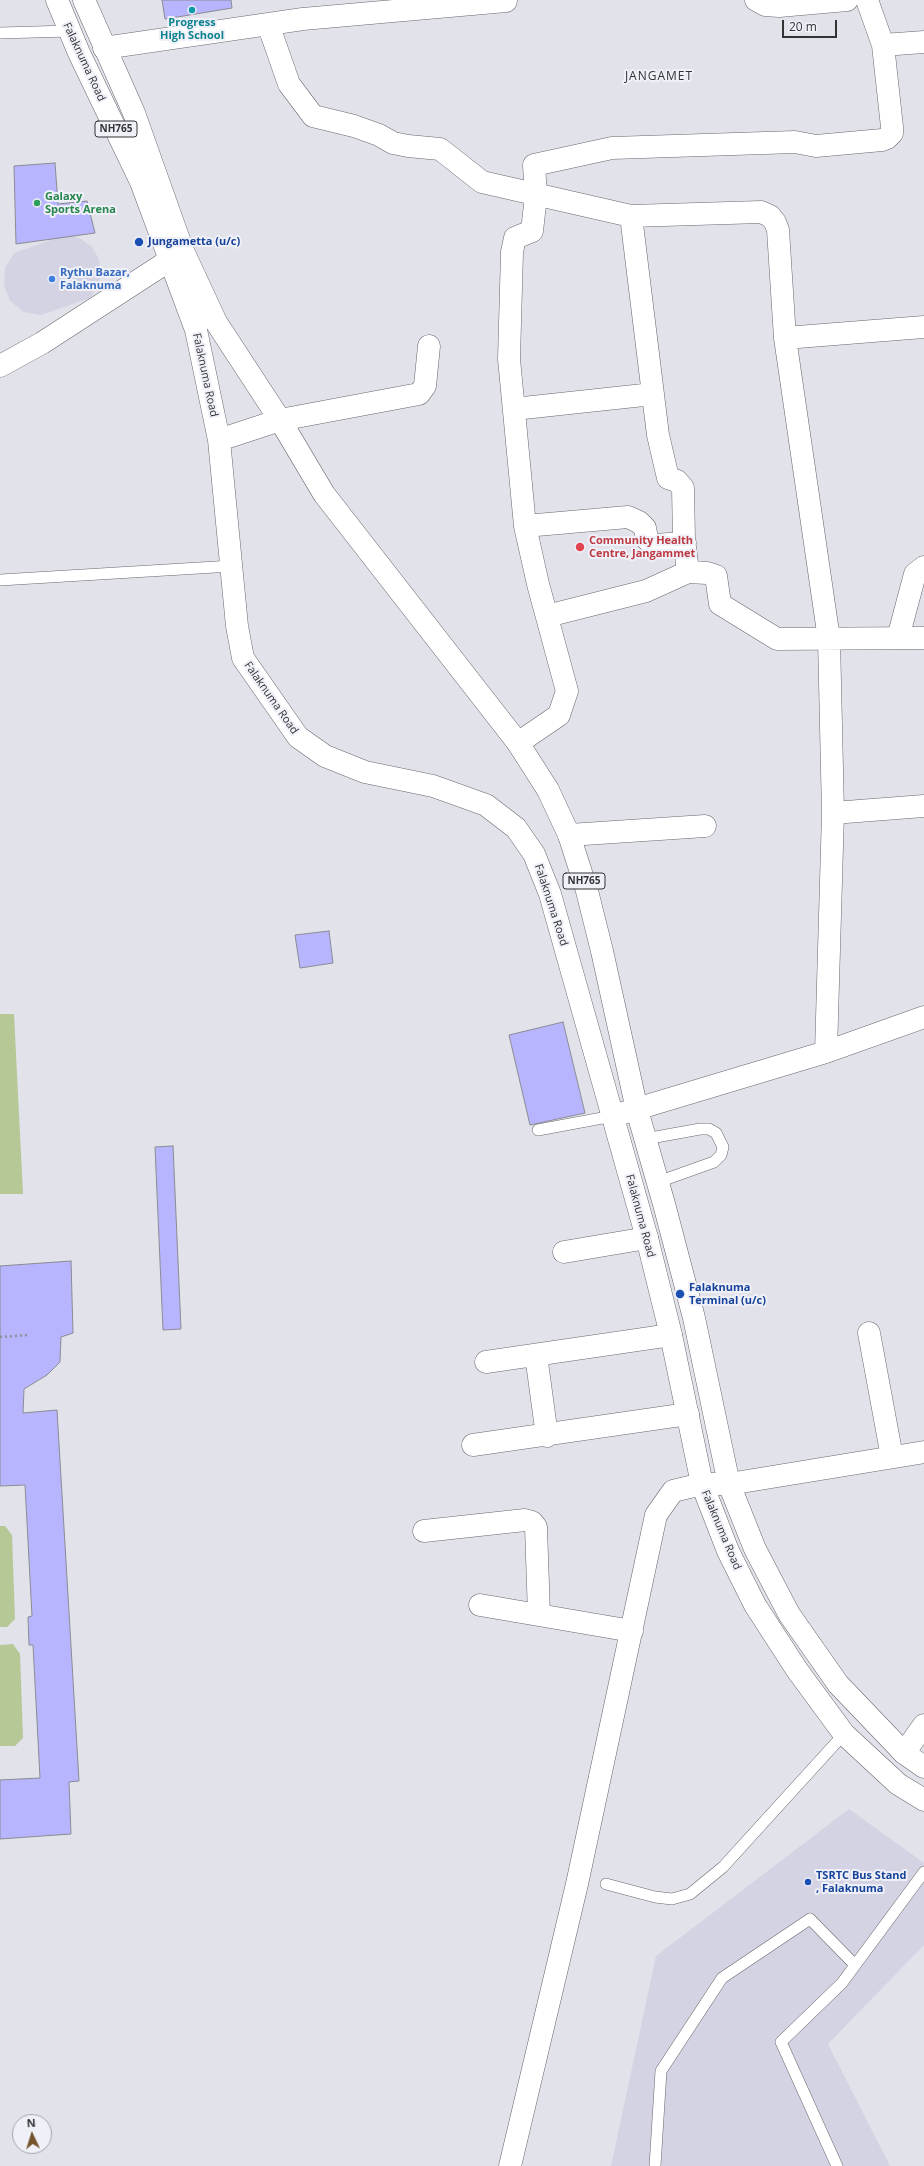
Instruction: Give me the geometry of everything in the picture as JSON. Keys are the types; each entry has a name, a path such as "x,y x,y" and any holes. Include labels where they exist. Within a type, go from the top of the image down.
{"main road":[{"name":"Falaknuma Road","path":"56,0 141,182 196,330 219,440 237,626 243,658 298,737 325,756 365,772 433,786 486,805 516,828 534,854 550,894 647,1238 671,1335 702,1484 728,1551 755,1605 797,1670 844,1734 898,1784 924,1800"},
{"name":"Falaknuma Road","path":"84,0 134,113 183,251 216,322 280,420 324,494 518,743 548,790 569,835 587,891 602,951 637,1110 658,1182 694,1318 729,1484 755,1549 789,1614 838,1684 904,1753 924,1767"},
{"path":"756,0 765,5 779,6 847,0"},
{"path":"518,743 559,715 563,707 567,691 538,584 525,526 509,359 512,252 516,238 532,231 536,196 534,166 612,148 795,142 816,146 887,138 892,133 892,127 883,45 867,0"},
{"path":"104,48 268,24 302,9 506,1"},
{"path":"268,24 289,84 313,116 354,126 379,135 393,143 440,149 482,182 536,196 631,216 761,212 770,216 778,230 785,338 829,639 833,813 826,1052"},
{"path":"883,45 924,42"},
{"path":"631,216 658,435 668,478 677,481 683,488 685,543 688,572"},
{"path":"0,366 42,343 170,260"},
{"path":"785,338 924,327"},
{"path":"219,440 280,420 420,394 425,386 429,346"},
{"path":"514,409 653,394"},
{"path":"525,526 628,517 639,522 645,528 647,539 654,545 685,543"},
{"path":"898,638 915,574 924,567"},
{"path":"547,616 646,591 688,572 707,573 716,576 720,604 777,639 924,638"},
{"path":"833,813 924,806"},
{"path":"569,835 705,826"},
{"path":"613,1116 826,1052 924,1017"},
{"path":"564,1252 647,1238"},
{"path":"869,1333 892,1457"},
{"path":"486,1362 671,1335"},
{"path":"536,1355 547,1436"},
{"path":"473,1445 547,1436 688,1414"},
{"path":"510,2166 577,1884 656,1514 673,1491 702,1484 729,1484 924,1452"},
{"path":"424,1531 525,1520 532,1522 536,1527 539,1615"},
{"path":"480,1605 632,1631"},
{"path":"797,1670 817,1654"},
{"path":"904,1753 924,1724"}],"lane":[{"path":"0,34 70,32"},
{"path":"0,580 232,566"},
{"path":"538,1130 613,1116"},
{"path":"645,1139 700,1129 709,1129 716,1133 723,1147 722,1155 714,1162 658,1182"},
{"path":"606,1884 655,1897 672,1898 690,1894 723,1867 844,1734"},
{"path":"837,2166 781,2042 842,1983 924,1872"},
{"path":"655,2166 661,2071 722,1978 810,1919 855,1965"}],"path":[{"path":"0,1337 28,1335"}],"shaded area":[{"name":"Rythu Bazar, Falaknuma","path":"68,234 81,239 92,247 99,259 101,273 98,286 90,298 41,315 24,312 10,301 4,285 5,268 14,253"},
{"path":"849,1809 924,1863 924,1945 828,2044 890,2166 611,2166 656,1956"}],"green space":[{"path":"0,1014 14,1014 23,1194 0,1194"},
{"path":"0,1526 5,1526 12,1535 15,1619 7,1627 0,1627"},
{"path":"13,1644 20,1654 23,1738 15,1746 0,1746 0,1645"}],"building":[{"name":"Progress High School","path":"162,0 231,0 232,8 165,19"},
{"name":"Galaxy Sports Arena","path":"55,163 58,204 87,201 95,233 16,244 14,166"},
{"path":"329,931 333,963 300,968 295,935"},
{"path":"563,1022 585,1113 530,1125 509,1035"},
{"path":"173,1146 181,1329 163,1330 155,1147"},
{"path":"71,1261 73,1333 61,1337 60,1362 47,1375 24,1389 23,1413 57,1410 79,1781 69,1782 71,1834 0,1839 0,1780 40,1778 33,1645 29,1645 28,1617 32,1616 25,1485 0,1486 0,1266"}],"place":[{"name":"Progress High School","path":"192,10"},
{"name":"Galaxy Sports Arena","path":"37,203"},
{"name":"Jungametta (u/c)","path":"139,242"},
{"name":"Rythu Bazar, Falaknuma","path":"52,279"},
{"name":"Community Health Centre, Jangammet","path":"580,547"},
{"name":"Falaknuma Terminal (u/c)","path":"680,1294"},
{"name":"TSRTC Bus Stand , Falaknuma","path":"808,1882"}],"district":[{"name":"JANGAMET","path":"659,77"}]}
